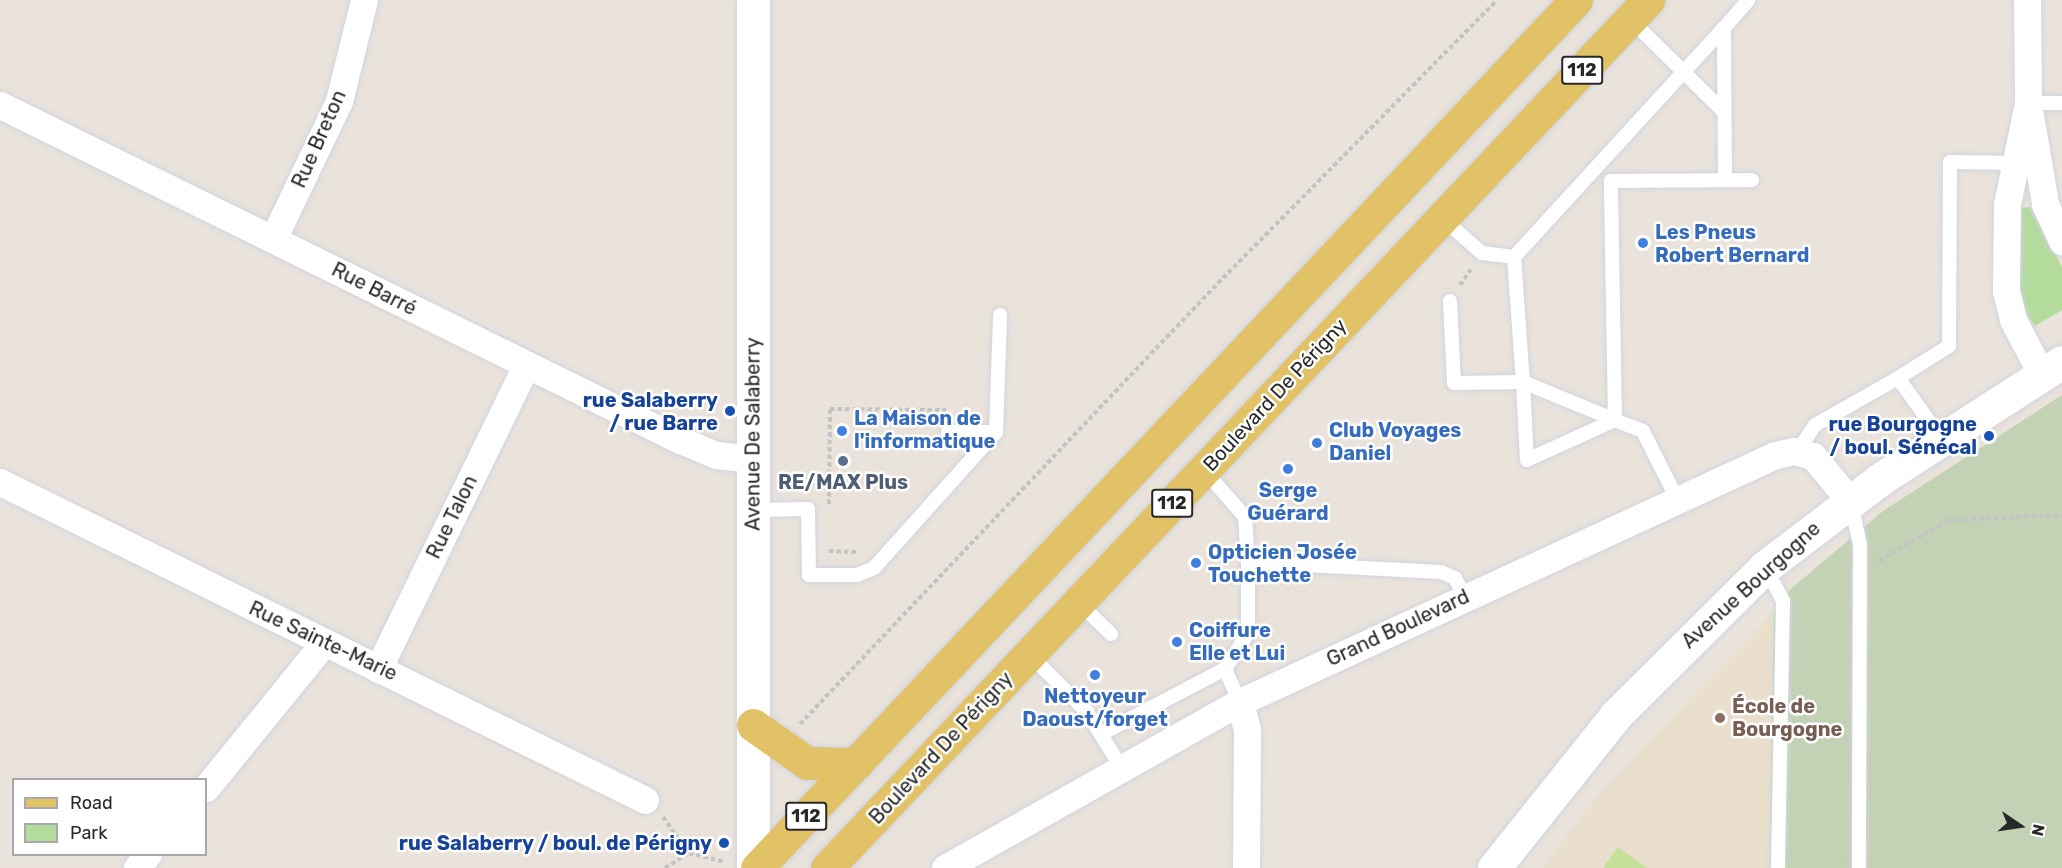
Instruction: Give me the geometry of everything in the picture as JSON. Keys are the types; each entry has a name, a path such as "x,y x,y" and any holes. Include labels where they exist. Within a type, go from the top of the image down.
{"main road":[{"name":"112","path":"755,868 856,764 1576,0"},
{"name":"Boulevard De Périgny","path":"827,868 1639,10"},
{"path":"753,725 803,761 856,764"}],"street":[{"name":"Rue Breton","path":"273,239 339,101 364,0"},
{"name":"Avenue De Salaberry","path":"753,0 755,868"},
{"path":"2027,0 2027,163 2049,217 2062,241"},
{"name":"Rue Barré","path":"0,105 526,365 716,455 753,459"},
{"path":"2027,163 2007,204 2007,304 2052,367"},
{"name":"Rue Talon","path":"378,669 526,365"},
{"name":"Avenue Bourgogne","path":"1494,868 1616,716 1765,567 1850,501 1941,438 2052,367"},
{"path":"1798,452 1821,462 1850,501"},
{"name":"Grand Boulevard","path":"945,868 1240,702 1775,455 1798,452"},
{"name":"Rue Sainte-Marie","path":"0,482 651,806"},
{"path":"207,787 324,643"},
{"path":"1240,702 1247,730 1246,868"},
{"path":"137,868 147,856"}],"lane":[{"path":"1615,420 1527,460 1514,257 1684,73 1748,0"},
{"path":"1639,10 1684,73 1724,112"},
{"path":"1724,28 1725,180"},
{"path":"2028,103 2062,103"},
{"path":"1798,452 1815,425 1949,346 1950,162 2027,163"},
{"path":"1597,167 1611,181 1615,420"},
{"path":"1611,181 1752,180"},
{"path":"1442,218 1482,253 1514,257"},
{"path":"1450,301 1454,383 1523,382 1643,431 1677,499"},
{"path":"753,510 808,509 809,575 866,573 996,432 1000,315"},
{"path":"1898,378 1941,438"},
{"path":"948,432 996,432"},
{"path":"1101,734 1224,669 1248,633 1248,562 1245,517 1204,470"},
{"path":"1850,501 1860,564 1859,868"},
{"path":"1248,562 1441,572 1455,578 1465,597"},
{"path":"1765,567 1783,602 1778,868"},
{"path":"1078,602 1111,634"},
{"path":"1029,654 1087,712 1121,767"},
{"path":"1224,669 1240,702"}],"path":[{"path":"795,730 1222,278 1497,0"},
{"path":"1450,301 1482,253"},
{"path":"830,514 832,429 830,409 937,410"},
{"path":"1860,564 1883,559 1949,520 2062,515"},
{"path":"829,542 829,551 871,552"},
{"path":"651,806 689,853 719,862"},
{"path":"665,868 689,853"}],"shaded area":[{"name":"École de Bourgogne","path":"1774,612 1770,868 1542,868 1598,795"}],"green space":[{"path":"2030,207 2062,267 2062,310 2035,326 2020,306 2018,275 2019,208"},
{"path":"2062,395 2062,868 1788,868 1792,588 1883,511"},
{"path":"1792,588 1788,868 1770,868 1774,612"},
{"path":"1618,847 1647,868 1603,868"}],"place":[{"name":"Les Pneus Robert Bernard","path":"1643,243"},
{"name":"rue Salaberry / rue Barre","path":"730,411"},
{"name":"La Maison de l'informatique","path":"842,431"},
{"name":"rue Bourgogne / boul. Sénécal","path":"1989,436"},
{"name":"Club Voyages Daniel","path":"1317,443"},
{"name":"RE/MAX Plus","path":"843,461"},
{"name":"Serge Guérard","path":"1288,469"},
{"name":"Opticien Josée Touchette","path":"1196,563"},
{"name":"Coiffure Elle et Lui","path":"1177,642"},
{"name":"Nettoyeur Daoust/forget","path":"1095,675"},
{"name":"École de Bourgogne","path":"1720,718"},
{"name":"rue Salaberry / boul. de Périgny","path":"724,843"}]}
